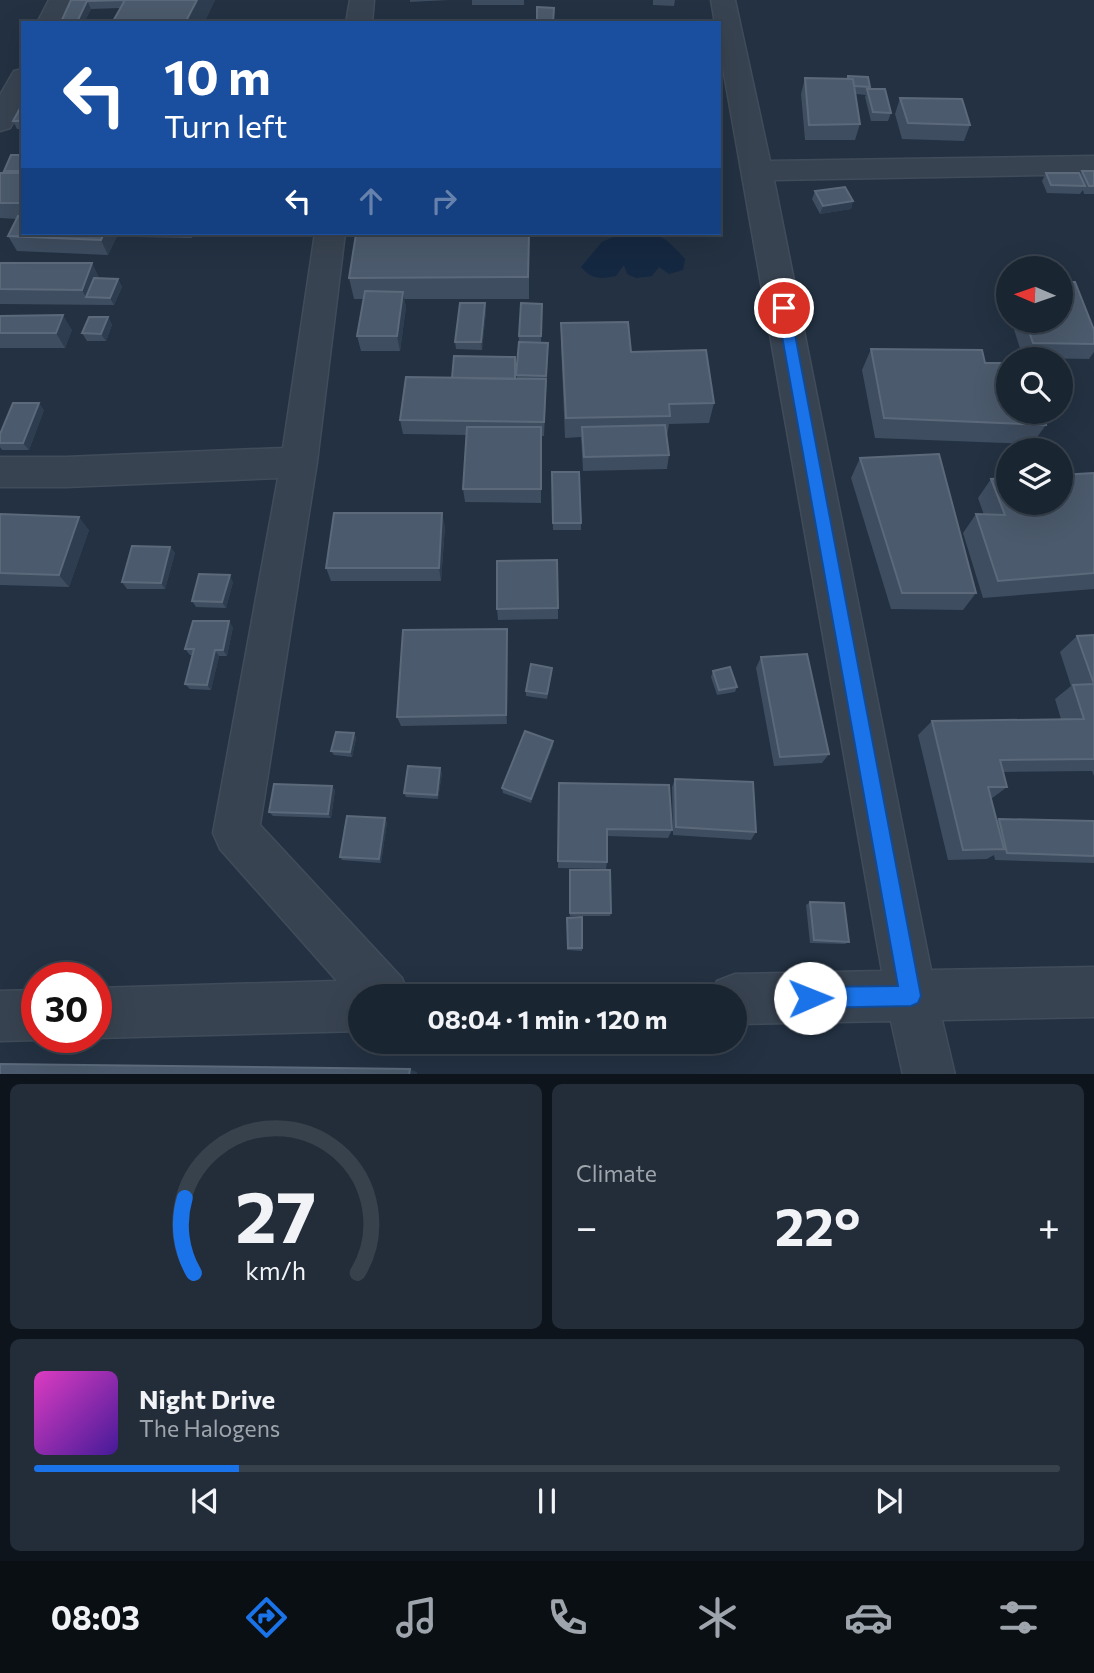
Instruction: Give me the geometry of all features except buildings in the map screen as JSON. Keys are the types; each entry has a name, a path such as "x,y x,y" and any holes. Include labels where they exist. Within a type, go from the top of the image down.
{"street":[{"path":"51,21 61,0"},
{"path":"359,21 362,0"},
{"path":"723,0 758,171 911,996 929,1074"},
{"path":"0,122 21,81"},
{"path":"758,171 1094,166"},
{"path":"330,235 299,462 236,833 373,984"},
{"path":"0,471 66,472 299,462"},
{"path":"747,999 1094,992"},
{"path":"112,1013 348,1006"},
{"path":"0,1016 21,1015"}],"water":[{"path":"618,235 658,236 685,259 683,270 669,274 659,267 652,276 636,278 627,274 624,265 616,276 593,276 581,267 602,242"}],"route":[{"path":"784,308 911,996 810,998"}]}
